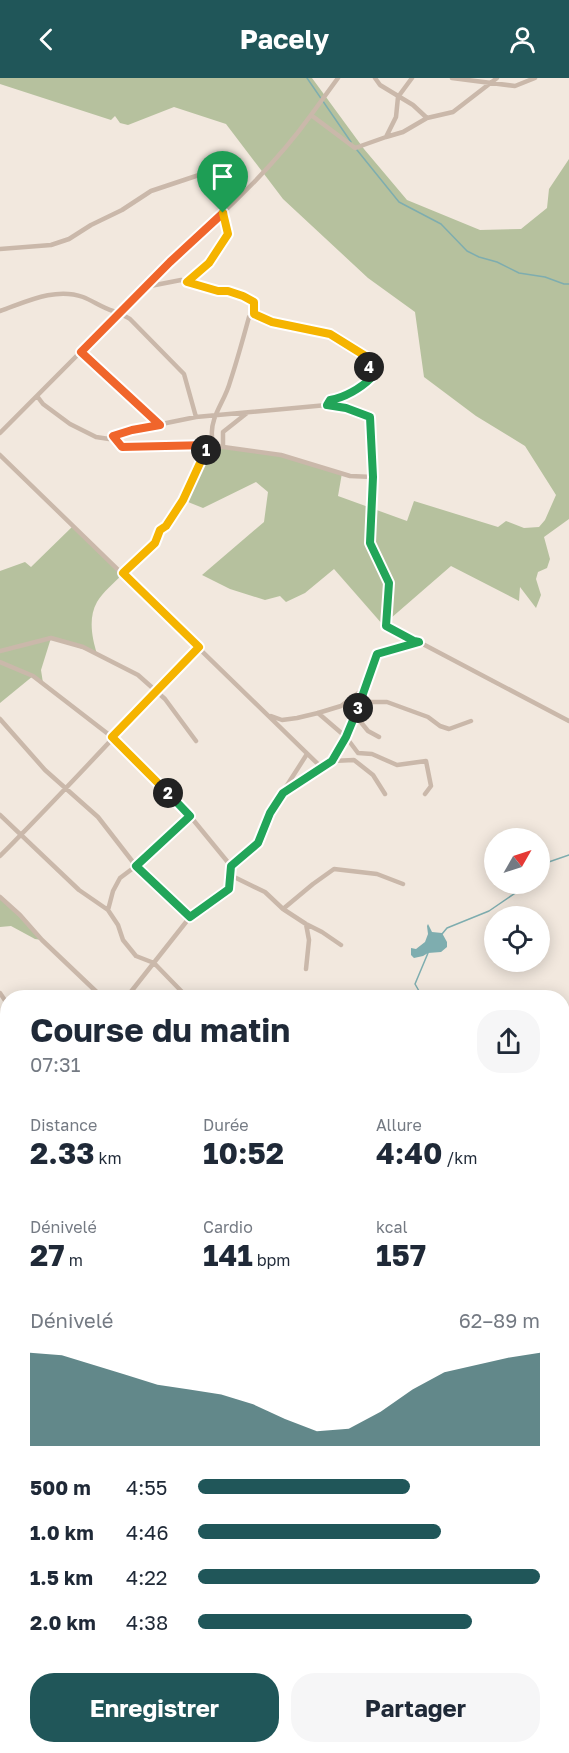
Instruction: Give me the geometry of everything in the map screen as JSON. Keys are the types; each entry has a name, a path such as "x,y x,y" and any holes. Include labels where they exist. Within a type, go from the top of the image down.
{"street":[{"path":"0,433 282,153 338,78"},
{"path":"375,78 380,85 413,105 427,118"},
{"path":"386,136 396,117 398,97 412,78"},
{"path":"452,78 515,86 535,78"},
{"path":"311,115 355,148 403,132 427,118 453,112 497,78"},
{"path":"0,249 51,245 69,239 151,191 208,172 213,172 236,200"},
{"path":"187,282 209,263 228,234 223,213"},
{"path":"145,287 181,280 218,291 228,291 254,302 254,314"},
{"path":"0,311 48,294 64,293 81,296 112,311 120,312 130,319 184,374 196,417"},
{"path":"254,314 272,322 330,334 367,357 371,378 363,385 330,400 327,405"},
{"path":"123,573 155,543 160,530 166,526 183,500 209,445 215,415 230,384 249,317 254,314"},
{"path":"81,352 160,425"},
{"path":"37,396 49,409 83,431 96,437 109,439 132,430 196,417 327,405 346,408 370,417 373,477 370,543 389,583 386,626 569,721"},
{"path":"222,447 223,432 249,412"},
{"path":"113,436 122,447 209,445 281,455 350,476 373,477"},
{"path":"0,455 321,767"},
{"path":"0,651 51,638 83,647 138,675 165,699 196,741"},
{"path":"332,761 346,737 377,654 419,642"},
{"path":"0,856 66,790 112,737 199,647"},
{"path":"0,662 33,676 112,737 190,816 231,866"},
{"path":"268,715 282,720 318,713 341,706 365,688"},
{"path":"360,702 387,702 428,717 440,726 449,729 471,721"},
{"path":"318,713 346,737 358,753 372,754 397,765 426,761 431,786 425,794"},
{"path":"355,715 368,731 379,737"},
{"path":"0,719 45,770 98,817 136,866 190,917"},
{"path":"132,990 190,917 229,889 231,866 258,843 270,813 307,753"},
{"path":"283,793 332,761 354,760 373,775 385,794"},
{"path":"0,816 79,890 108,910 118,925 123,940 136,956 154,963 180,990"},
{"path":"108,910 113,891 120,878 190,816"},
{"path":"283,909 334,869 377,874 403,884"},
{"path":"230,875 266,892 283,909 341,945"},
{"path":"0,897 95,990"},
{"path":"306,924 309,940 306,969"}],"green space":[{"path":"0,78 312,78 364,149 407,200 480,230 521,229 547,208 549,189 569,159 569,519 544,537 550,559 547,568 538,572 536,579 541,595 536,608 520,587 519,601 451,566 383,625 334,569 305,593 286,602 280,596 265,600 230,589 202,575 264,522 268,492 256,482 203,508 183,500 209,445 281,455 342,473 338,496 407,521 414,501 498,527 506,521 524,528 539,527 545,520 556,495 525,446 476,416 424,377 415,312 368,278 283,199 226,124 174,107 128,125 120,123 115,116 111,120 0,84"},
{"path":"73,526 123,574 102,595 94,608 92,628 97,654 51,638 41,670 43,683 33,676 0,703 0,571 25,562 31,567"},
{"path":"0,897 42,940 35,939 11,926 0,927"}],"water":[{"path":"428,924 432,932 442,933 447,947 441,952 428,953 414,958 411,955 411,948 416,949 425,942"}],"waterway":[{"path":"307,78 351,142"},
{"path":"357,150 399,202 441,224 467,251 519,273 569,284"},
{"path":"550,862 569,855"},
{"path":"442,934 447,928 489,911 514,894"},
{"path":"418,990 415,984 428,953"}],"route":[{"path":"223,213 228,234 209,263 187,282 243,296 254,302 254,314 272,322 330,334 367,357 371,378 363,385 330,400 327,405 346,408 370,417 373,477 370,543 389,583 386,626 419,642 377,654 346,737 332,761 283,793 270,813 258,843 231,866 229,889 190,917 136,866 190,816 112,737 199,647 123,573 155,543 160,530 166,526 183,500 209,445 122,447 113,436 160,425 81,352 170,262 223,213"}]}
